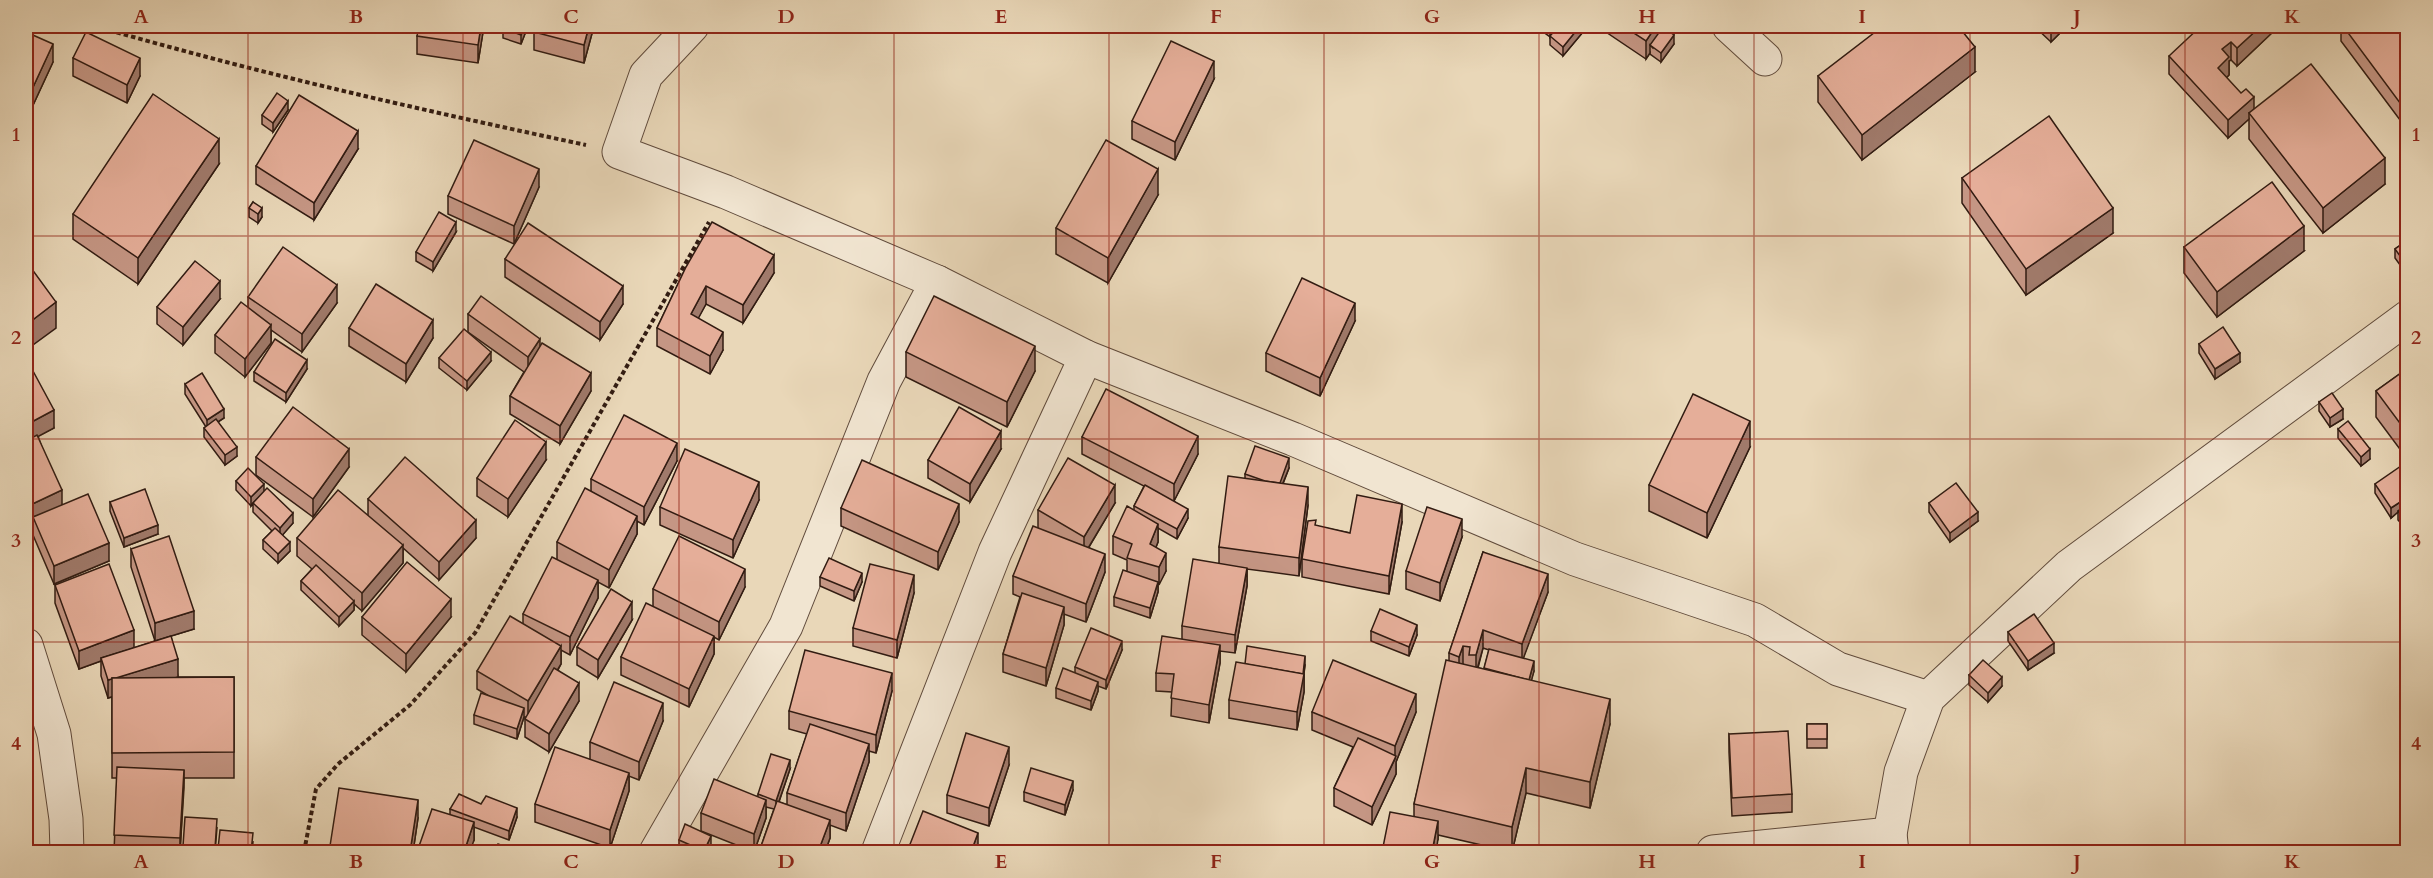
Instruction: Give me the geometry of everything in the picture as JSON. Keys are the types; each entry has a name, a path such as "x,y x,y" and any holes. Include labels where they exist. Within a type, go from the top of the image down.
{"street":[{"path":"692,26 645,75 620,152 726,192 937,282 1086,357 1304,444 1575,559 1755,620 1838,669 1928,698"},
{"path":"1729,26 1764,59"},
{"path":"656,852 786,626 884,381 937,282"},
{"path":"1713,852 1891,843 1901,772 1928,698 2069,566 2408,317"},
{"path":"878,852 995,552 1086,357"},
{"path":"26,645 54,734 66,819 68,852"}],"path":[{"path":"95,26 162,45 454,117 620,152"},
{"path":"303,852 316,789 338,764 410,705 476,633 726,192"}],"building":[{"path":"419,26 481,26 478,45 417,36"},
{"path":"504,26 525,26 521,35 503,28"},
{"path":"536,26 589,26 584,45 534,32"},
{"path":"1559,26 1580,26 1563,47 1550,36"},
{"path":"1623,26 1656,26 1646,41"},
{"path":"1883,26 1958,26 1975,47 1862,135 1818,76"},
{"path":"2201,26 2261,26 2237,48 2231,42 2222,49 2229,57 2218,68 2241,93 2246,89 2254,97 2228,120 2169,56"},
{"path":"2343,26 2403,26 2408,32 2408,103 2403,107"},
{"path":"1663,27 1674,35 1661,53 1650,45"},
{"path":"26,32 53,44 28,98 26,97"},
{"path":"86,32 140,58 127,85 73,58"},
{"path":"1171,41 1214,61 1175,142 1132,121"},
{"path":"2311,64 2385,158 2323,208 2249,113"},
{"path":"277,93 288,101 273,123 262,115"},
{"path":"153,94 219,139 138,258 73,214"},
{"path":"299,95 358,131 314,203 256,166"},
{"path":"2049,116 2113,208 2026,269 1962,178"},
{"path":"26,131 32,135 26,146"},
{"path":"474,140 539,169 514,226 448,196"},
{"path":"1106,140 1158,169 1108,258 1056,228"},
{"path":"2272,182 2304,226 2217,292 2184,247"},
{"path":"253,202 262,208 258,214 249,208"},
{"path":"439,212 456,222 433,262 416,252"},
{"path":"712,222 774,255 743,305 706,286 691,314 723,332 710,356 657,328 686,267"},
{"path":"528,223 623,286 600,322 505,259"},
{"path":"26,232 31,237 26,243"},
{"path":"2408,240 2408,267 2395,249"},
{"path":"283,247 337,285 302,334 248,297"},
{"path":"26,261 56,302 26,325"},
{"path":"195,261 220,281 183,327 157,307"},
{"path":"1302,278 1355,303 1320,378 1266,353"},
{"path":"376,284 433,320 406,364 349,328"},
{"path":"481,296 540,339 528,357 468,314"},
{"path":"934,296 1035,346 1007,402 906,352"},
{"path":"241,302 271,325 245,359 215,335"},
{"path":"2223,327 2240,353 2215,369 2199,344"},
{"path":"464,329 491,352 467,381 439,358"},
{"path":"275,339 307,360 286,393 254,372"},
{"path":"542,343 591,373 560,426 510,396"},
{"path":"26,358 54,410 26,425"},
{"path":"2408,368 2408,434 2376,391"},
{"path":"202,373 224,409 207,420 185,384"},
{"path":"1106,389 1198,436 1174,484 1082,437"},
{"path":"2332,393 2343,409 2330,418 2319,402"},
{"path":"1693,394 1750,421 1707,513 1649,485"},
{"path":"293,407 349,449 313,499 256,457"},
{"path":"959,407 1001,431 970,484 928,460"},
{"path":"624,415 677,443 644,507 591,479"},
{"path":"216,419 237,447 225,455 204,428"},
{"path":"515,420 546,442 508,499 477,478"},
{"path":"2348,421 2370,449 2361,457 2338,429"},
{"path":"37,435 62,490 26,507 26,441"},
{"path":"1255,446 1289,458 1280,483 1245,474"},
{"path":"685,449 759,482 733,540 660,507"},
{"path":"405,457 476,520 439,562 368,499"},
{"path":"1068,458 1115,485 1084,537 1038,510"},
{"path":"862,460 959,504 938,552 841,508"},
{"path":"2401,466 2408,475 2408,497 2391,508 2375,484"},
{"path":"248,468 264,484 251,497 236,481"},
{"path":"1228,476 1308,487 1299,558 1219,547"},
{"path":"1956,483 1978,512 1950,533 1929,503"},
{"path":"1145,485 1188,509 1177,529 1134,506"},
{"path":"267,488 293,513 280,528 253,503"},
{"path":"585,488 637,516 609,570 557,542"},
{"path":"145,489 158,525 124,538 110,502"},
{"path":"338,490 403,545 362,593 297,538"},
{"path":"88,494 109,543 54,566 33,517"},
{"path":"1357,495 1402,504 1389,576 1302,559 1308,521 1316,520 1315,525 1350,533"},
{"path":"2408,503 2408,522 2398,511"},
{"path":"1127,506 1158,524 1150,544 1166,553 1159,567 1127,558 1132,544 1113,536"},
{"path":"1427,507 1462,519 1440,583 1406,571"},
{"path":"1033,526 1105,554 1086,604 1013,576"},
{"path":"275,528 290,542 278,554 263,540"},
{"path":"169,536 194,611 155,623 131,549"},
{"path":"679,536 745,569 719,622 653,589"},
{"path":"1483,552 1548,574 1522,644 1483,630 1476,655 1469,655 1470,647 1463,646 1459,657 1449,653"},
{"path":"552,557 598,580 570,637 523,614"},
{"path":"829,558 862,573 854,591 820,577"},
{"path":"1193,559 1247,568 1235,635 1182,626"},
{"path":"407,562 451,599 406,654 362,617"},
{"path":"109,564 134,630 79,651 55,585"},
{"path":"870,564 914,575 897,640 853,628"},
{"path":"316,565 354,601 339,617 301,581"},
{"path":"1123,570 1158,582 1150,608 1114,597"},
{"path":"611,589 632,602 598,660 577,647"},
{"path":"1022,593 1064,607 1046,668 1003,654"},
{"path":"646,603 714,636 689,689 621,657"},
{"path":"1380,609 1417,625 1409,647 1371,631"},
{"path":"2034,614 2054,643 2028,661 2008,632"},
{"path":"510,616 561,646 528,701 477,671"},
{"path":"1091,628 1122,641 1106,680 1075,667"},
{"path":"171,636 178,659 108,680 101,658"},
{"path":"1162,636 1220,645 1209,705 1171,698 1174,674 1156,673"},
{"path":"1247,646 1305,656 1303,674 1245,664"},
{"path":"1489,649 1534,661 1529,680 1484,668"},
{"path":"805,650 892,673 876,735 789,711"},
{"path":"1333,660 1416,694 1395,746 1312,712"},
{"path":"1446,660 1610,699 1590,782 1526,768 1512,827 1414,804"},
{"path":"1983,660 2002,677 1988,693 1969,675"},
{"path":"1236,662 1304,674 1297,712 1229,700"},
{"path":"554,668 579,683 549,734 525,719"},
{"path":"1063,668 1098,682 1091,701 1056,688"},
{"path":"234,677 234,752 112,753 112,678"},
{"path":"614,682 663,703 639,762 590,742"},
{"path":"481,693 524,708 517,729 474,715"},
{"path":"810,724 869,744 846,813 787,793"},
{"path":"1807,724 1827,724 1827,739 1807,739"},
{"path":"1788,731 1792,794 1732,798 1729,734"},
{"path":"966,733 1009,747 989,808 947,795"},
{"path":"1358,738 1396,756 1372,807 1334,788"},
{"path":"555,747 629,773 610,830 535,804"},
{"path":"771,754 790,760 776,801 758,794"},
{"path":"117,767 184,770 180,838 114,835"},
{"path":"1031,768 1073,781 1065,805 1024,792"},
{"path":"714,779 766,800 754,834 701,813"},
{"path":"339,788 418,800 410,852 370,852 330,846"},
{"path":"459,794 481,804 486,796 517,808 509,831 450,809"},
{"path":"777,801 830,820 818,852 759,852"},
{"path":"432,809 474,822 464,852 417,852"},
{"path":"923,811 978,833 971,852 907,852"},
{"path":"1390,812 1438,821 1432,852 1382,852"},
{"path":"185,817 217,819 215,848 183,846"},
{"path":"685,824 711,836 704,851 679,840"},
{"path":"220,830 253,833 251,852 218,849"},
{"path":"498,844 520,852 494,852"},
{"path":"996,845 1014,852 993,852"}]}
